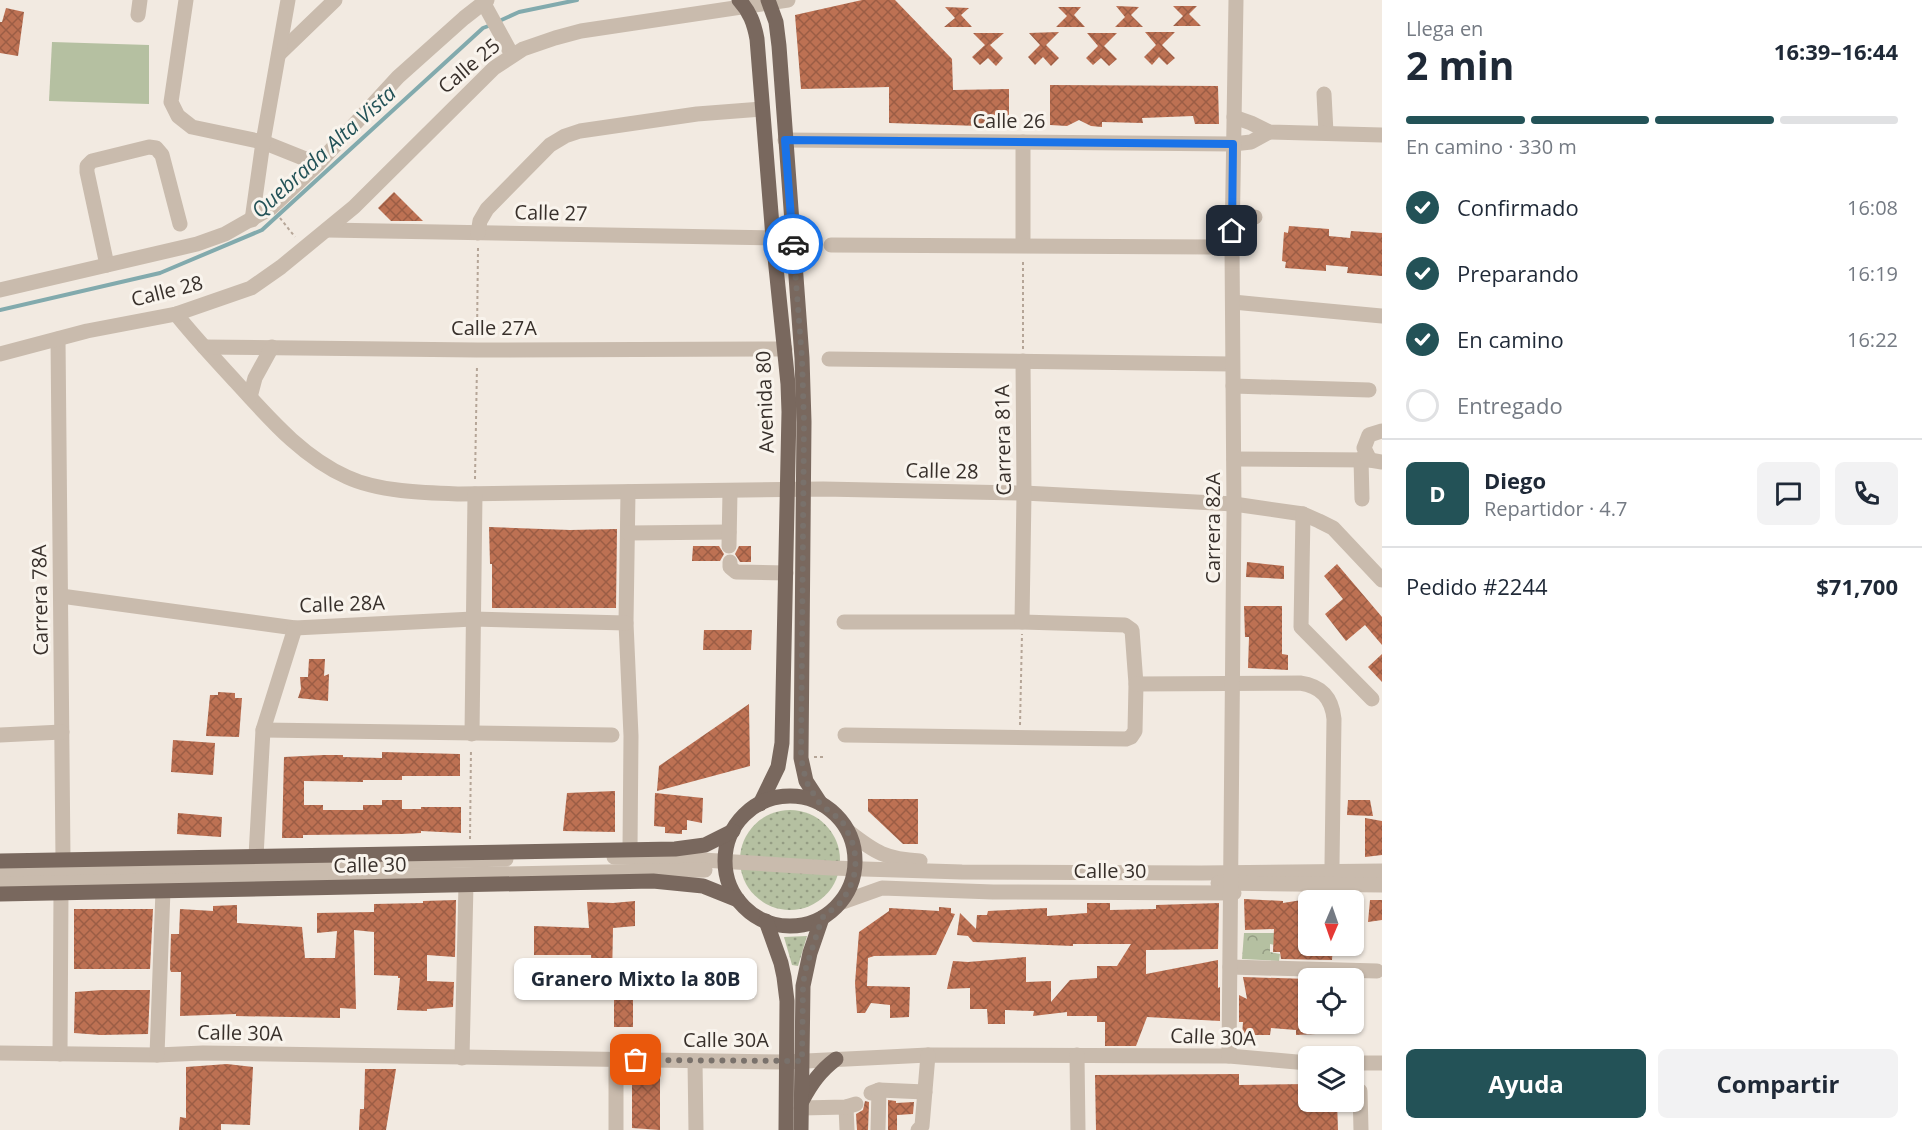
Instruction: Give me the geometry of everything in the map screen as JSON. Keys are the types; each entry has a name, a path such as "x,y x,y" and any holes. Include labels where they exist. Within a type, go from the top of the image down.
{"main road":[{"name":"Avenida 80","path":"769,1 776,22 802,358 805,489 801,758 806,781 820,804"},
{"name":"Avenida 80","path":"742,3 755,24 757,39 789,412 780,758 760,804"},
{"path":"790,796 806,798 820,804 837,816 849,832 855,850 854,872 849,890 840,903 822,918 794,926 766,921 750,912 738,900 728,881 725,866 732,831 749,811 775,798 790,796"},
{"name":"Calle 30","path":"0,861 675,849 713,842 732,831"},
{"name":"Calle 30","path":"0,894 679,882 703,886 738,900"},
{"path":"801,1130 803,986 805,971 822,918"},
{"path":"766,921 784,977 786,1130"},
{"path":"802,1104 814,1080 836,1059"}],"street":[{"path":"186,0 171,102 178,117 192,127 263,142 318,164"},
{"path":"252,220 288,0"},
{"path":"279,54 335,0"},
{"name":"Calle 25","path":"327,230 354,207 494,68 538,43 581,31 742,3 788,0"},
{"name":"Carrera 82A","path":"1229,1056 1234,504 1233,144 1236,0"},
{"path":"485,1 512,56"},
{"name":"Calle 25","path":"107,265 197,244 225,234 272,208 318,164 398,77 485,1"},
{"path":"1324,94 1326,133"},
{"path":"478,233 480,221 487,209 550,145 566,136 580,131 697,114 762,109"},
{"path":"1234,117 1269,132 1382,135"},
{"name":"Calle 26","path":"785,140 1233,144 1251,142 1269,132"},
{"path":"1023,142 1023,245"},
{"path":"0,290 107,265 87,172 87,166 92,161 149,147 156,148 162,154 180,224"},
{"path":"1233,216 1255,217"},
{"name":"Calle 27","path":"327,230 773,238"},
{"name":"Calle 28","path":"0,354 87,331 176,314 251,288 327,230"},
{"path":"831,245 1212,247"},
{"path":"1233,302 1382,316"},
{"name":"Calle 28","path":"176,314 282,432 301,448 348,478 406,492 475,494 805,489 1024,493 1234,504 1303,514 1333,528 1382,580"},
{"name":"Carrera 78A","path":"58,339 63,860"},
{"name":"Calle 27A","path":"204,347 477,350 785,349"},
{"path":"250,397 261,364 272,347"},
{"path":"829,359 1233,364"},
{"name":"Carrera 81A","path":"1022,622 1023,361"},
{"path":"1233,386 1369,390"},
{"path":"1362,499 1371,460 1364,448 1369,435 1382,431"},
{"path":"1234,459 1371,460"},
{"path":"628,533 729,539 730,491"},
{"path":"628,492 626,624 631,736 630,849"},
{"path":"472,734 475,494"},
{"path":"1303,514 1302,627 1372,699"},
{"path":"730,562 730,567 736,572 786,573"},
{"name":"Calle 28A","path":"61,596 295,628 473,619 626,624"},
{"path":"844,622 1022,622 1125,625 1132,630 1136,684 1135,731 1131,737 1113,740 845,735"},
{"path":"256,856 263,730 295,628"},
{"path":"1136,684 1300,683 1310,684 1325,694 1331,704 1334,719 1332,864"},
{"path":"263,730 612,735"},
{"path":"0,735 62,732"},
{"name":"Calle 30","path":"849,832 878,854 911,861 1231,878 1382,893"},
{"path":"0,872 612,857 654,857 725,866"},
{"name":"Calle 30","path":"840,903 882,888 993,892 1231,878 1332,864 1382,865"},
{"path":"0,884 725,866 854,872 986,882 1231,878 1382,871"},
{"path":"1231,878 1382,885"},
{"path":"462,1058 466,884"},
{"path":"158,1055 162,890"},
{"path":"60,1054 62,892"},
{"path":"1230,967 1377,971"},
{"name":"Calle 30A","path":"0,1053 158,1055 203,1053 786,1062 928,1055 1229,1056 1298,1065"},
{"path":"918,1130 922,1126 928,1055"},
{"path":"1077,1055 1078,1130"},
{"path":"616,1060 616,1130"},
{"path":"695,1061 696,1130"},
{"path":"1364,1063 1382,1063"},
{"path":"878,1130 875,1092 925,1092"},
{"path":"802,1104 851,1106 847,1130"},
{"path":"1361,1112 1361,1130"}],"path":[{"path":"277,214 292,233"},
{"name":"Carrera 81A","path":"1023,245 1023,361"},
{"path":"1020,737 1022,622"},
{"path":"470,840 472,734"}],"green space":[{"path":"52,42 149,45 149,104 49,101"},
{"path":"790,810 818,818 832,832 840,860 832,888 818,902 790,910 762,902 748,888 740,860 748,832 762,818"},
{"path":"1244,933 1280,933 1279,946 1270,944 1270,952 1280,954 1279,961 1242,959"},
{"path":"807,936 798,966 792,965 784,937"}],"building":[{"path":"862,0 895,0 952,59 953,90 1009,89 1009,127 889,123 889,87 801,89 795,15"},
{"path":"1116,6 1139,7 1131,15 1143,27 1115,27 1125,17"},
{"path":"1173,6 1197,6 1189,14 1201,26 1173,26 1183,16"},
{"path":"945,7 969,8 961,15 972,27 944,27 955,18"},
{"path":"1058,7 1081,7 1074,15 1085,27 1056,27 1067,16"},
{"path":"6,8 24,12 18,56 0,53 0,22 2,22"},
{"path":"1059,32 1046,45 1059,58 1051,66 1043,57 1035,65 1028,57 1040,45 1029,33"},
{"path":"1145,32 1175,32 1162,45 1175,58 1167,65 1159,57 1152,65 1144,57 1156,45"},
{"path":"973,33 1004,33 990,45 1003,58 996,66 988,58 980,65 972,57 985,45"},
{"path":"1087,33 1117,33 1104,46 1117,59 1109,66 1101,58 1093,65 1086,58 1098,46"},
{"path":"1050,85 1218,86 1219,124 1195,124 1193,116 1142,118 1143,123 1102,122 1102,127 1091,126 1079,120 1067,126 1050,125"},
{"path":"394,192 423,221 391,221 378,208"},
{"path":"1289,226 1329,229 1329,236 1350,238 1351,231 1382,233 1382,276 1347,273 1348,267 1326,265 1326,271 1285,268 1286,262 1282,261 1284,232 1288,233"},
{"path":"489,527 617,529 616,608 492,608"},
{"path":"693,546 719,546 724,554 720,561 692,561"},
{"path":"739,546 751,546 751,562 740,562 735,554"},
{"path":"1247,562 1284,566 1284,579 1246,577"},
{"path":"1337,564 1382,617 1382,645 1365,625 1346,641 1325,614 1343,599 1324,576"},
{"path":"1244,606 1282,606 1282,654 1288,655 1288,670 1248,668 1249,637 1245,637"},
{"path":"704,630 752,630 751,650 703,650"},
{"path":"1382,654 1382,682 1368,667"},
{"path":"309,659 325,659 324,676 329,674 328,701 298,698 301,689 300,677 308,677"},
{"path":"218,692 235,693 235,698 242,698 239,737 206,736 210,695 218,695"},
{"path":"749,704 750,766 657,791 659,766"},
{"path":"173,740 215,743 213,775 171,772"},
{"path":"382,752 460,754 460,776 402,776 402,780 363,780 363,782 304,781 304,805 323,805 323,810 363,810 363,805 382,805 382,800 402,800 402,809 461,807 461,833 421,831 421,833 303,835 303,838 282,838 284,757 343,755 343,757 382,758"},
{"path":"615,791 615,832 563,831 567,793"},
{"path":"655,793 703,798 702,823 687,820 687,830 682,830 682,834 665,833 665,827 654,826"},
{"path":"868,799 918,799 918,844 903,844 868,811"},
{"path":"1348,800 1370,800 1373,816 1347,815"},
{"path":"178,813 222,817 221,837 177,834"},
{"path":"1365,818 1382,821 1382,855 1365,857"},
{"path":"1244,899 1283,901 1283,903 1298,901 1298,956 1332,956 1332,960 1281,959 1280,952 1273,952 1274,929 1245,930"},
{"path":"456,900 455,957 427,955 427,981 454,982 453,1007 427,1009 427,1011 397,1010 400,978 374,975 374,932 354,930 356,1009 340,1008 340,1018 236,1016 236,1014 180,1016 181,972 171,972 170,969 171,934 179,934 180,909 213,911 213,906 237,905 237,923 302,927 305,958 335,958 337,931 317,933 317,913 374,912 374,904"},
{"path":"1370,900 1382,900 1382,920 1368,922"},
{"path":"635,901 635,926 613,928 612,980 593,981 591,955 534,955 534,926 589,928 587,902"},
{"path":"1087,903 1110,903 1110,910 1156,909 1156,905 1219,903 1218,949 1146,950 1146,974 1218,960 1220,1021 1147,1017 1136,1046 1105,1046 1105,1022 1097,1022 1097,1016 1067,1016 1067,1012 1033,1016 1034,1011 1005,1010 1005,1024 988,1024 987,1009 970,1009 970,988 947,989 953,961 968,962 1026,957 1026,982 1051,981 1051,1002 1070,980 1097,978 1097,966 1117,966 1131,944 1073,944 1073,946 973,942 968,936 957,935 960,913 976,929 977,915 987,915 988,911 1047,908 1047,916 1087,913"},
{"path":"939,907 951,908 951,913 955,914 936,955 868,958 867,986 910,987 909,1017 890,1018 890,1005 871,1003 865,1013 857,1013 855,983 859,932 889,911 889,908 939,911"},
{"path":"74,909 153,909 150,969 74,969"},
{"path":"1243,977 1298,979 1298,1034 1316,1034 1296,1035 1296,1030 1271,1028 1270,1035 1242,1035 1243,1022 1239,1022 1239,995 1247,999"},
{"path":"614,982 633,982 633,1027 614,1027"},
{"path":"150,990 148,1034 74,1033 75,992"},
{"path":"227,1064 253,1067 250,1125 221,1124 221,1130 179,1130 180,1117 186,1118 186,1067"},
{"path":"365,1069 396,1069 386,1130 359,1130 360,1109 364,1109"},
{"path":"660,1070 660,1130 632,1128 632,1071"},
{"path":"1239,1074 1239,1085 1298,1084 1298,1112 1337,1112 1338,1130 1096,1130 1095,1075"},
{"path":"888,1100 896,1101 896,1103 914,1102 913,1114 897,1115 897,1130 888,1130"},
{"path":"865,1101 869,1102 868,1130 857,1130 856,1114 863,1110"}],"waterway":[{"name":"Quebrada Alta Vista","path":"497,22 519,12 577,0"},
{"name":"Quebrada Alta Vista","path":"0,310 160,273 262,230 483,28 491,25"}],"way so far":[{"path":"636,1060 802,1061 805,971 822,918 840,903 849,890 854,876 855,850 849,832 842,821 820,804 806,781 801,758 805,463 802,358 793,244"}],"place":[{"name":"Granero Mixto la 80B","path":"636,1060"}],"route":[{"path":"793,244 785,140 1233,144 1232,231"}]}
